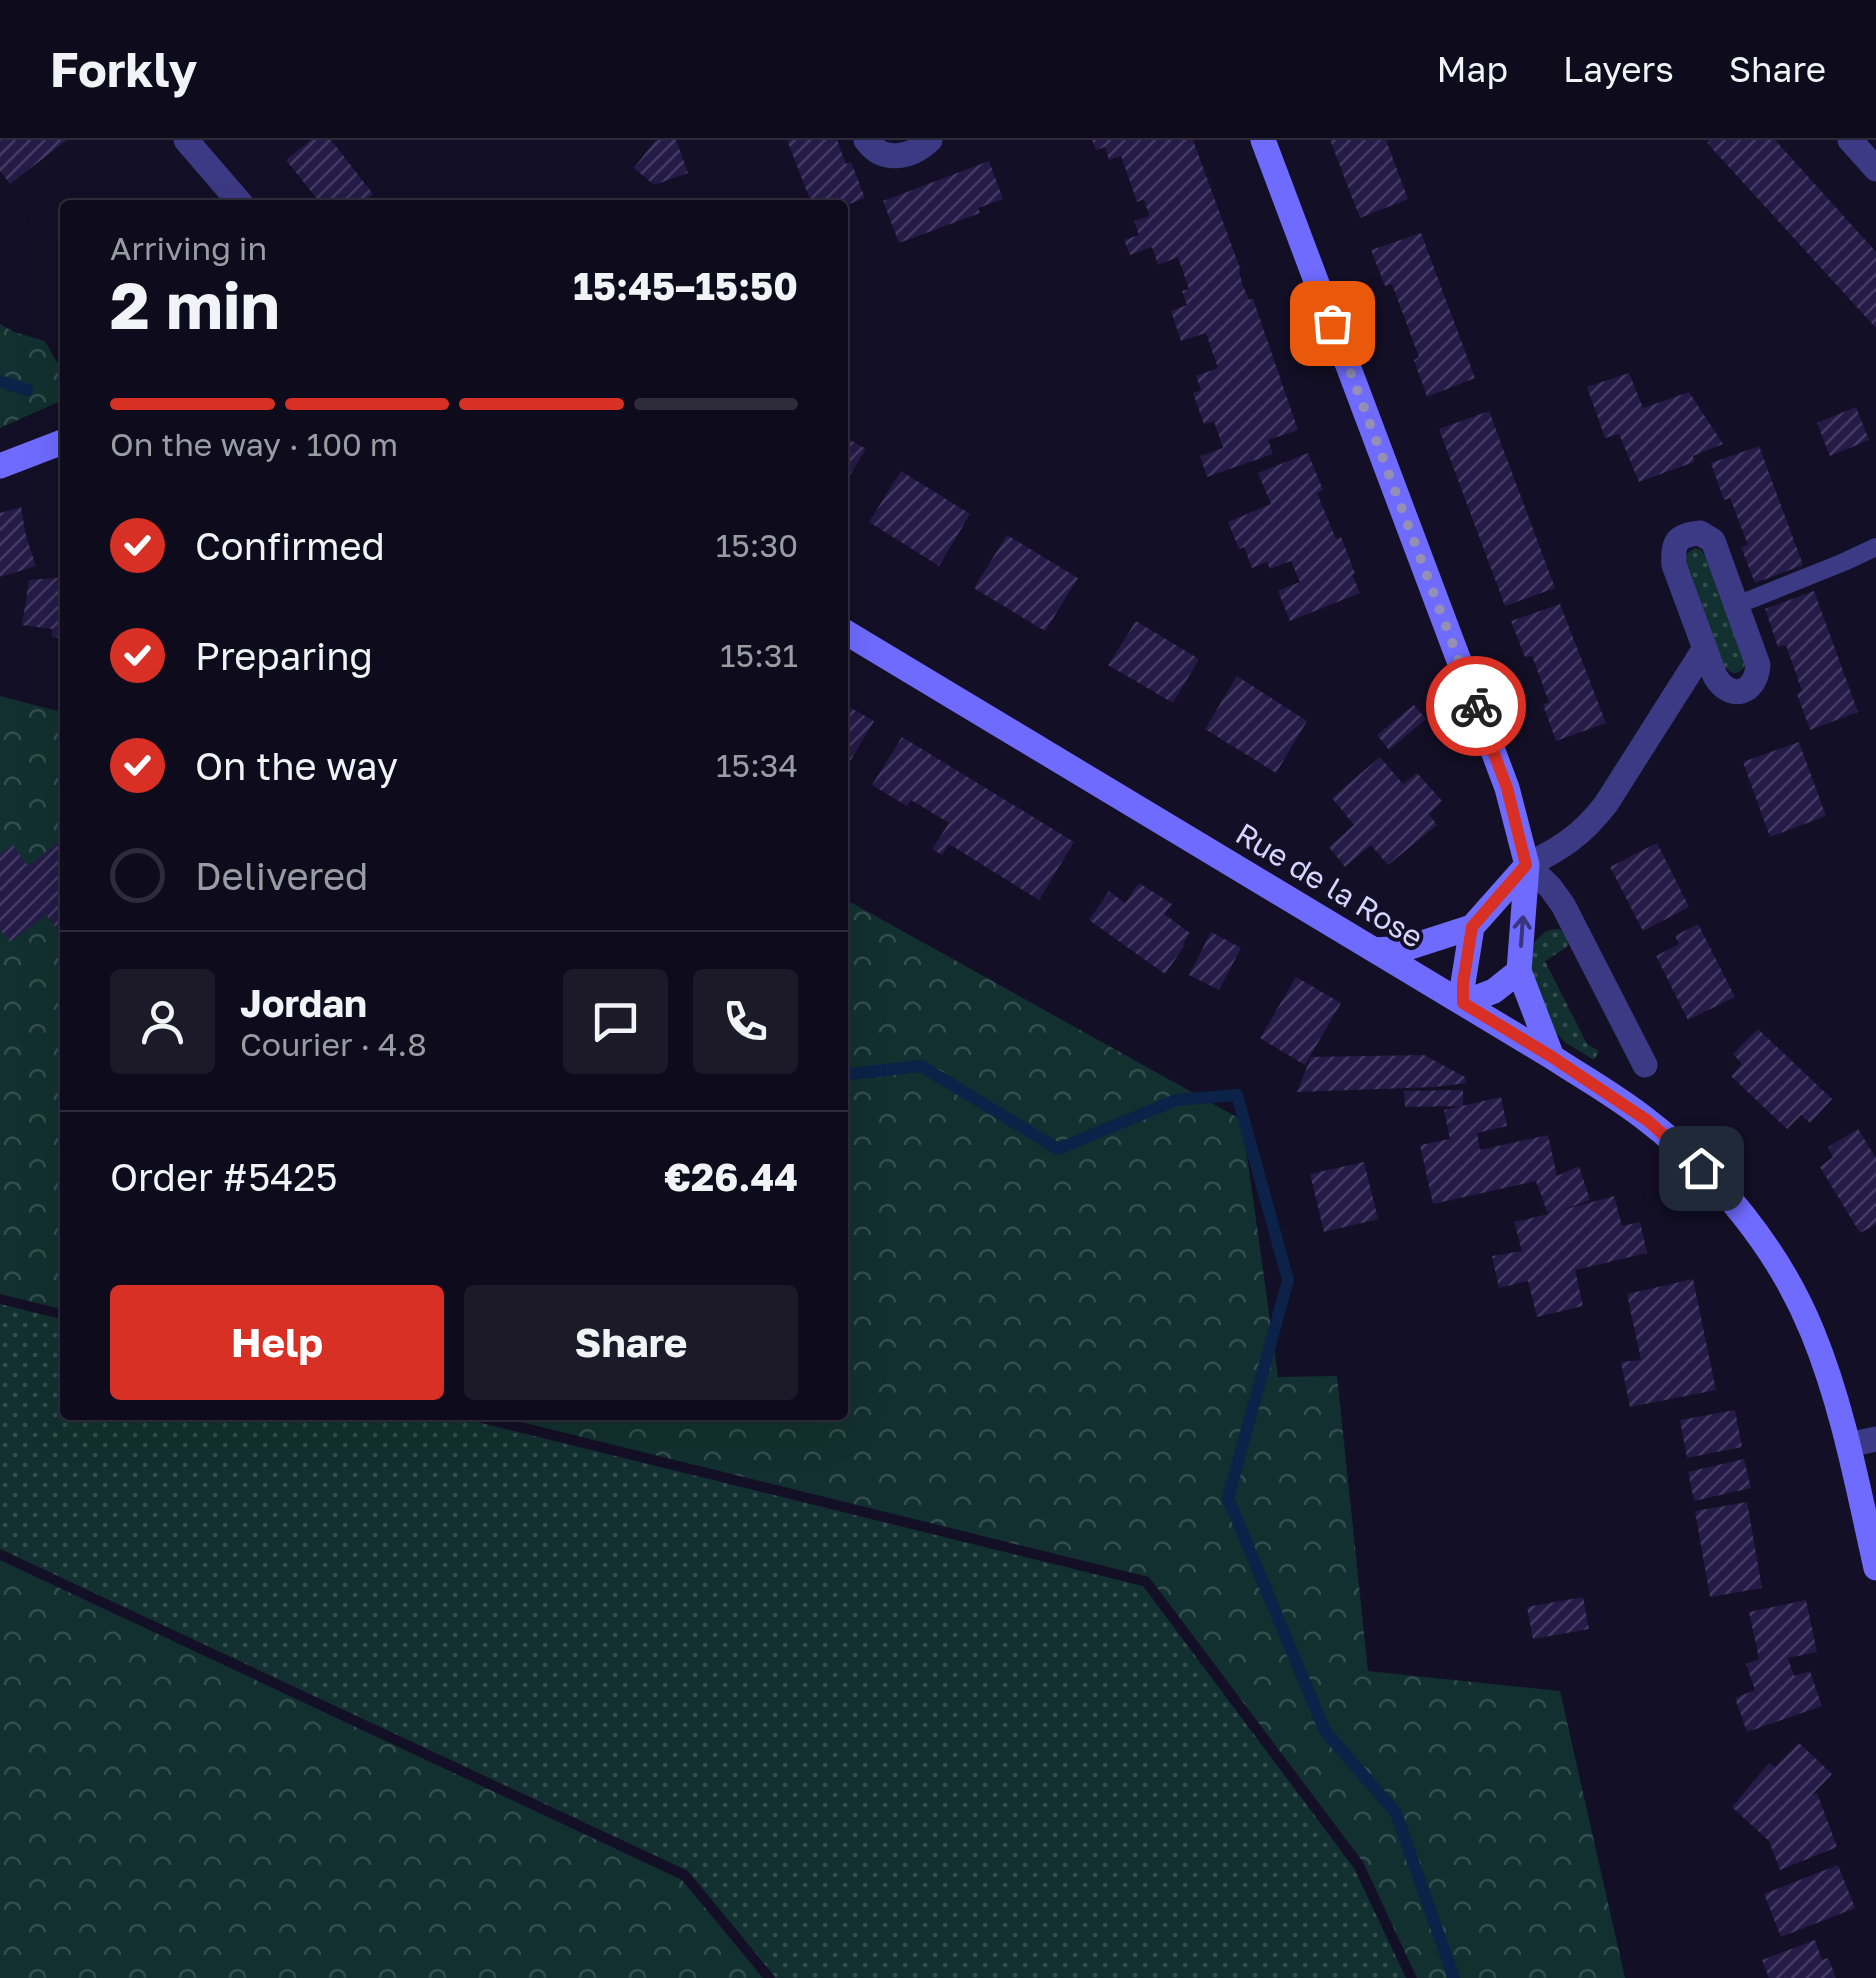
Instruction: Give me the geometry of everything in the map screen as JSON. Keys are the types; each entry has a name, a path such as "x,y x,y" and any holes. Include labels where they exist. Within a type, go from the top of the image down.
{"main road":[{"path":"1264,140 1507,788 1526,865 1519,971 1552,1057"},
{"path":"0,466 60,442"},
{"name":"Rue de la Rose","path":"848,634 1552,1057 1669,1138 1751,1226 1810,1326 1848,1446 1876,1568"},
{"path":"1374,950 1406,948 1472,927 1526,865"},
{"path":"1472,927 1463,1003 1494,991 1519,971"}],"street":[{"path":"186,140 223,193"},
{"path":"866,140 885,155 901,157 930,140"},
{"path":"1850,140 1876,169"},
{"path":"1700,533 1713,540 1758,665 1751,686 1742,691 1729,691 1721,686 1705,648 1674,565 1673,551 1678,540 1687,534 1700,533"},
{"path":"1645,1065 1564,905 1526,865 1554,852 1590,825 1705,648"},
{"path":"1848,1446 1876,1439"}],"lane":[{"path":"1737,605 1876,547"}],"green space":[{"path":"0,324 45,341 60,367 60,401 0,428"},
{"path":"1695,548 1706,557 1743,657 1745,666 1735,673 1721,661 1684,563 1685,555"},
{"path":"0,696 60,712 60,1309 0,1294"},
{"path":"848,901 1242,1120 1278,1377 1337,1376 1368,1671 1560,1691 1625,1978 1417,1978 1363,1862 1149,1577 513,1420 848,1420"},
{"path":"1556,929 1566,935 1567,947 1545,961 1587,1044 1599,1051 1594,1060 1555,1032 1531,979 1531,945 1546,931"},
{"path":"0,1304 60,1319 60,1420 469,1420 1143,1586 1354,1868 1406,1978 776,1978 688,1871 0,1549"},
{"path":"0,1560 682,1880 763,1978 0,1978"}],"building":[{"path":"0,140 67,140 10,184 0,171"},
{"path":"311,140 331,140 373,194 365,200 318,200 286,160"},
{"path":"658,140 676,140 688,173 654,185 634,168"},
{"path":"787,140 837,140 846,164 851,162 865,198 848,205 848,200 810,200"},
{"path":"1092,140 1193,140 1298,430 1268,440 1273,454 1207,477 1200,456 1223,448 1214,421 1204,424 1193,393 1201,390 1196,376 1218,368 1206,333 1181,341 1171,311 1187,305 1182,291 1189,289 1178,257 1158,265 1152,247 1130,255 1124,240 1139,235 1134,221 1149,216 1144,199 1137,202 1121,156 1109,160 1105,147 1096,150"},
{"path":"1330,140 1386,140 1408,199 1360,218"},
{"path":"1775,140 1876,252 1876,328 1707,143"},
{"path":"989,161 1003,199 978,208 980,213 899,243 883,201"},
{"path":"1421,233 1475,378 1427,397 1414,360 1419,357 1392,284 1385,286 1371,250"},
{"path":"1629,373 1643,408 1689,392 1723,444 1693,456 1694,462 1639,482 1619,434 1605,438 1587,387"},
{"path":"1856,407 1869,440 1830,456 1817,423"},
{"path":"1489,411 1555,588 1505,606 1439,429"},
{"path":"848,438 866,449 848,478"},
{"path":"1759,446 1803,565 1755,583 1741,547 1748,545 1730,498 1724,500 1711,463"},
{"path":"1308,453 1323,490 1317,493 1336,539 1341,537 1360,593 1290,621 1278,591 1300,582 1291,561 1270,569 1267,562 1252,568 1228,522 1271,504 1258,473"},
{"path":"901,471 970,514 939,566 869,522"},
{"path":"21,507 36,566 0,577 0,513"},
{"path":"1007,535 1078,578 1045,631 974,588"},
{"path":"60,578 60,638 52,637 52,629 22,625 29,580"},
{"path":"1814,591 1858,712 1810,730 1786,645 1778,647 1765,609"},
{"path":"1560,604 1606,723 1556,741 1543,705 1549,702 1532,656 1525,657 1511,621"},
{"path":"1136,621 1199,659 1173,703 1108,665"},
{"path":"1237,676 1307,721 1276,773 1205,729"},
{"path":"1414,705 1426,719 1389,750 1377,735"},
{"path":"848,706 874,721 848,765"},
{"path":"902,737 1074,842 1039,900 949,844 942,855 932,849 949,823 911,800 907,806 872,785"},
{"path":"1799,742 1826,816 1770,837 1743,762"},
{"path":"1380,757 1403,784 1417,773 1442,801 1429,814 1437,825 1388,865 1371,845 1345,867 1329,847 1354,825 1332,798"},
{"path":"60,841 60,933 46,915 10,942 0,929 0,854 13,845 28,866"},
{"path":"1657,843 1689,907 1643,931 1610,867"},
{"path":"1139,883 1172,904 1164,914 1190,933 1165,974 1089,920 1109,891 1125,903"},
{"path":"1698,924 1735,997 1688,1020 1656,956 1679,944 1675,936"},
{"path":"1211,932 1241,948 1219,990 1189,975"},
{"path":"1296,977 1341,1003 1305,1065 1260,1038"},
{"path":"1758,1029 1832,1099 1810,1123 1801,1115 1787,1129 1731,1076 1742,1064 1733,1054"},
{"path":"1424,1055 1465,1077 1466,1083 1297,1092 1311,1057"},
{"path":"1463,1090 1463,1106 1405,1107 1404,1091"},
{"path":"1501,1097 1507,1126 1477,1133 1480,1150 1548,1135 1557,1176 1579,1166 1590,1200 1559,1211 1614,1196 1622,1226 1640,1222 1647,1253 1575,1270 1583,1306 1537,1317 1528,1281 1499,1288 1492,1256 1522,1251 1514,1222 1548,1214 1536,1181 1433,1204 1420,1145 1450,1139 1444,1110"},
{"path":"1858,1129 1876,1158 1876,1224 1860,1233 1820,1167 1833,1157 1828,1147"},
{"path":"1364,1162 1378,1219 1324,1232 1310,1174"},
{"path":"1693,1279 1716,1390 1630,1407 1621,1362 1641,1360 1627,1294"},
{"path":"1735,1410 1742,1447 1687,1458 1680,1420"},
{"path":"1744,1459 1751,1488 1694,1501 1688,1472"},
{"path":"1747,1502 1762,1588 1710,1597 1695,1511"},
{"path":"1583,1597 1589,1629 1533,1639 1527,1607"},
{"path":"1806,1600 1817,1652 1788,1658 1794,1676 1810,1671 1822,1706 1747,1732 1735,1698 1755,1690 1746,1664 1759,1659 1749,1612"},
{"path":"1799,1743 1832,1774 1812,1795 1817,1793 1837,1847 1780,1870 1769,1841 1732,1807 1769,1763 1775,1767"},
{"path":"1838,1865 1855,1908 1781,1937 1764,1894"},
{"path":"1815,1940 1822,1960 1828,1958 1836,1978 1769,1978 1762,1960"}],"waterway":[{"path":"0,381 27,390"},
{"path":"848,1074 921,1066 1058,1149 1176,1100 1237,1095 1288,1280 1228,1498 1325,1731 1396,1813 1454,1978"}],"way so far":[{"path":"1332,323 1476,706"}],"route":[{"path":"1476,706 1507,788 1526,865 1472,927 1463,1003 1615,1098 1701,1168"}]}
